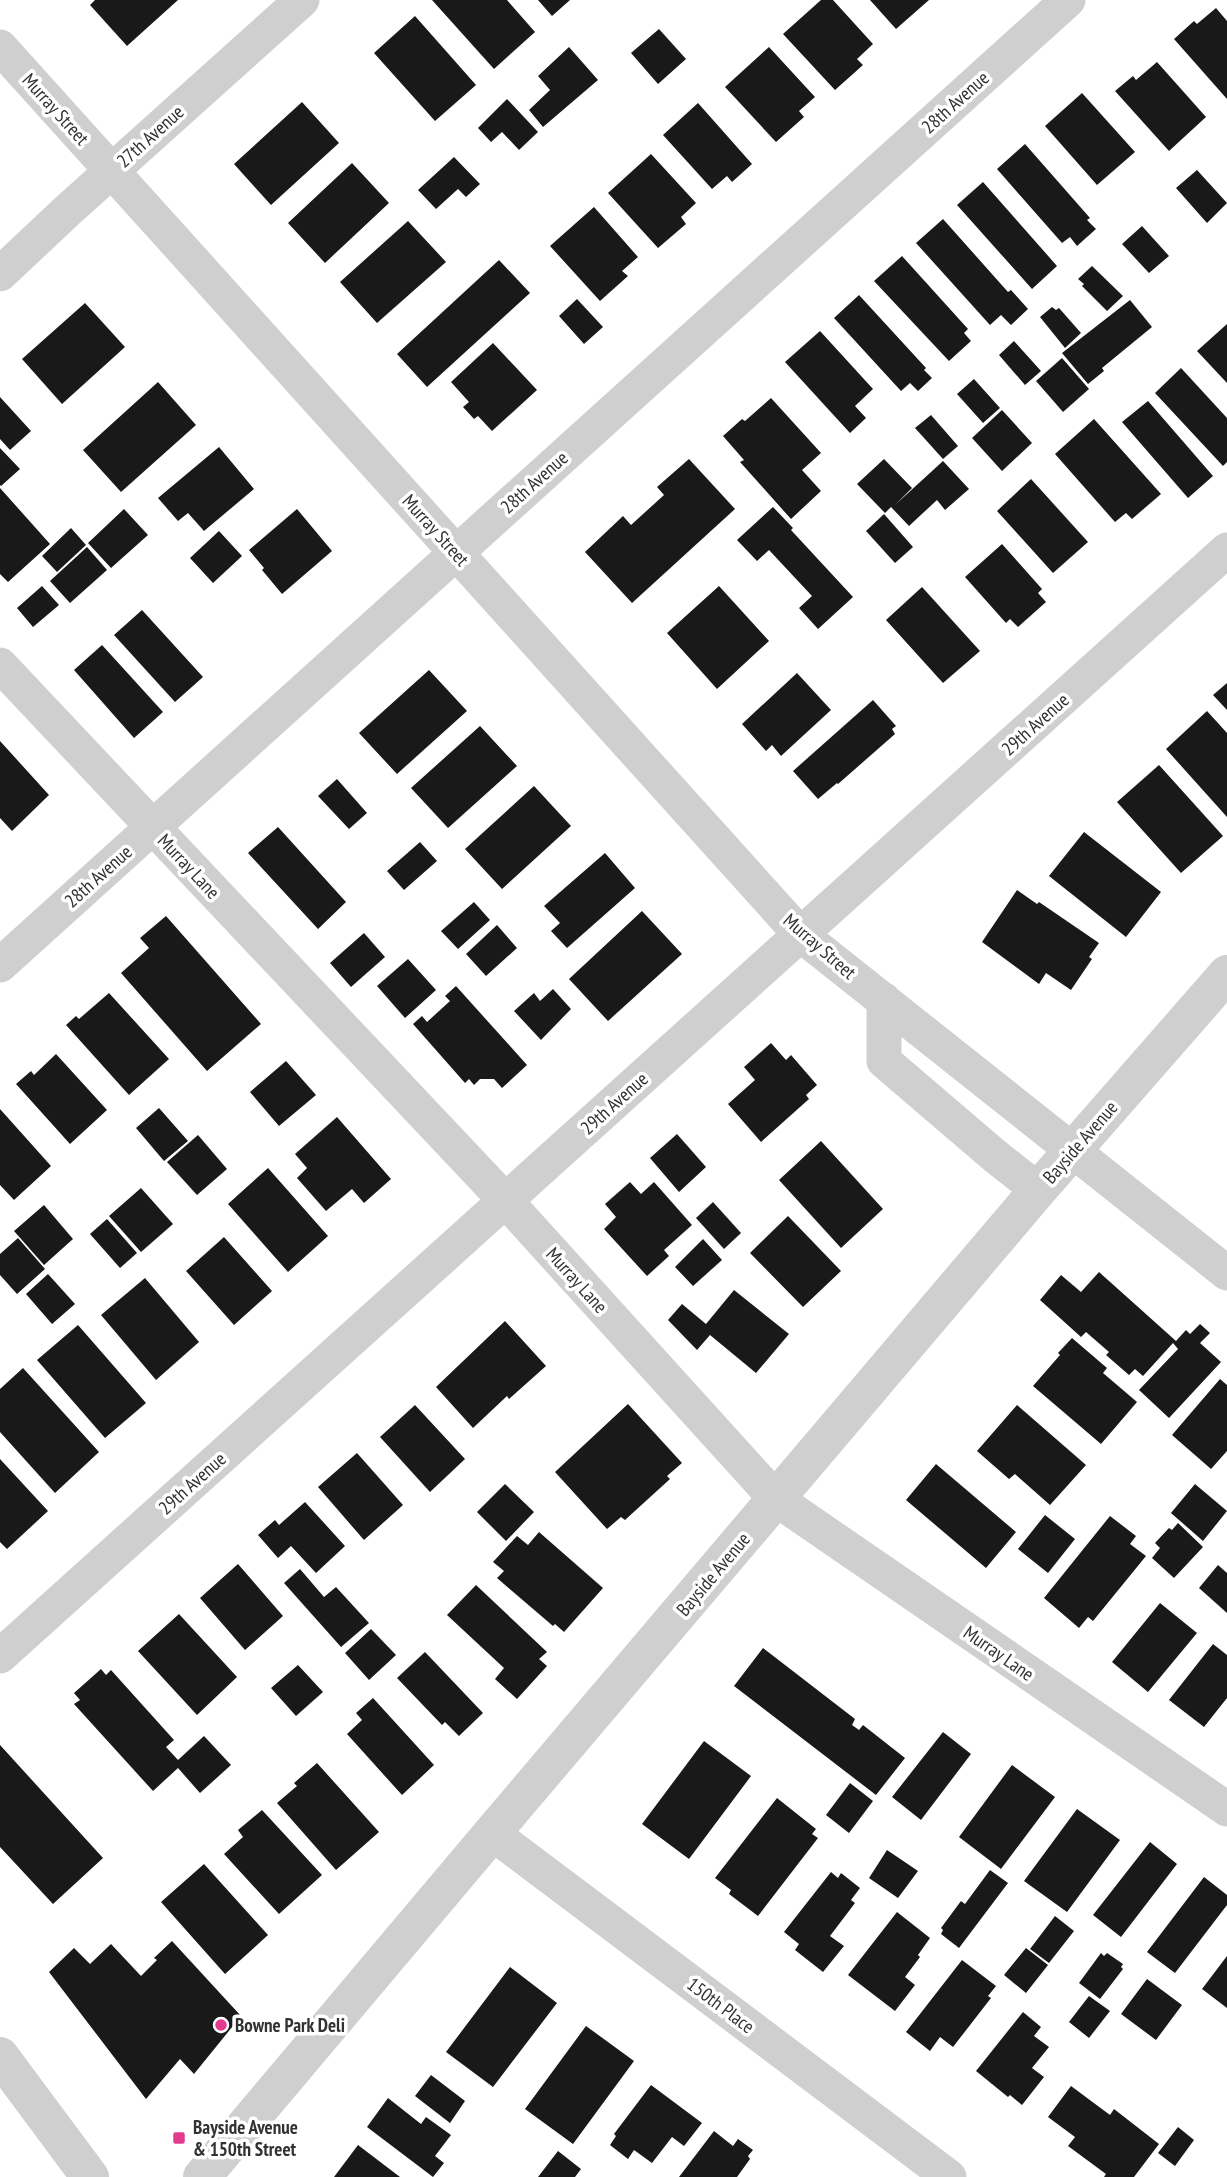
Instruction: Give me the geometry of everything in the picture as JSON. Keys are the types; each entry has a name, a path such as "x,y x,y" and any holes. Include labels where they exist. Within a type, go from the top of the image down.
{"street":[{"name":"27th Avenue","path":"0,274 302,0"},
{"name":"28th Avenue","path":"0,965 1068,0"},
{"name":"Murray Street","path":"0,47 801,935 1227,1273"},
{"name":"29th Avenue","path":"0,1656 1227,550"},
{"name":"Murray Lane","path":"0,665 505,1200 776,1499 1227,1810"},
{"name":"Bayside Avenue","path":"202,2177 1038,1190 1227,974"},
{"path":"884,1000 884,1060 1038,1190"},
{"name":"150th Place","path":"492,1833 949,2177"},
{"path":"0,2056 89,2177"}],"building":[{"path":"95,0 178,0 127,46 90,5"},
{"path":"432,0 507,0 535,32 494,69"},
{"path":"538,0 570,0 552,16"},
{"path":"821,0 833,0 873,44 857,59 863,65 835,90 783,34"},
{"path":"870,0 929,0 896,29"},
{"path":"1216,8 1227,21 1227,99 1174,39 1194,21 1197,24"},
{"path":"415,16 476,85 435,121 374,53"},
{"path":"659,29 686,59 658,84 631,53"},
{"path":"569,47 598,80 543,127 529,110 550,90 538,76"},
{"path":"769,47 815,97 799,111 804,117 776,142 725,87"},
{"path":"1157,62 1206,117 1169,151 1115,91 1133,76 1136,80"},
{"path":"1082,93 1135,152 1097,185 1045,126"},
{"path":"507,99 538,132 519,150 502,132 491,142 478,128"},
{"path":"302,102 339,143 271,205 234,164"},
{"path":"698,103 752,164 732,182 727,176 712,189 663,135"},
{"path":"1025,144 1090,218 1087,220 1096,229 1077,246 1070,237 1062,243 997,169"},
{"path":"651,154 696,203 681,217 686,224 658,248 608,193"},
{"path":"454,157 480,184 466,197 458,189 436,209 418,190"},
{"path":"352,163 389,203 325,263 288,223"},
{"path":"1197,170 1227,203 1207,223 1176,188"},
{"path":"983,182 1057,266 1032,289 957,205"},
{"path":"594,207 638,257 622,271 628,276 600,301 550,246"},
{"path":"943,219 1008,292 1011,290 1028,309 1011,325 1001,315 990,325 916,243"},
{"path":"408,221 446,262 377,323 340,282"},
{"path":"1142,226 1169,256 1149,273 1122,244"},
{"path":"902,256 968,329 964,333 971,341 949,361 874,281"},
{"path":"499,260 530,293 427,387 397,354"},
{"path":"1092,266 1123,296 1107,311 1078,279"},
{"path":"859,295 926,368 924,370 932,378 918,391 910,383 901,391 834,318"},
{"path":"577,299 603,327 584,344 559,316"},
{"path":"1130,300 1152,327 1102,368 1104,371 1088,384 1062,353"},
{"path":"85,303 125,347 62,404 22,359"},
{"path":"1052,307 1056,310 1059,308 1081,333 1065,348 1040,317"},
{"path":"1227,324 1227,383 1197,351"},
{"path":"820,331 873,389 855,406 866,418 850,433 785,362"},
{"path":"1014,341 1041,371 1025,385 999,355"},
{"path":"493,343 537,390 492,431 478,416 474,419 463,407 469,402 451,382"},
{"path":"1062,358 1089,389 1063,412 1036,381"},
{"path":"1181,368 1227,418 1227,462 1223,466 1155,393"},
{"path":"974,379 1000,408 983,423 957,394"},
{"path":"158,382 196,425 121,492 83,450"},
{"path":"0,397 31,431 10,450 0,439"},
{"path":"771,398 821,453 802,470 821,491 791,519 740,462 744,460 723,436"},
{"path":"1148,401 1213,476 1188,498 1122,422"},
{"path":"1002,410 1032,443 1002,471 972,438"},
{"path":"931,415 958,446 943,459 915,428"},
{"path":"1094,419 1161,494 1132,519 1126,513 1115,522 1055,454"},
{"path":"219,447 254,489 204,531 188,513 178,521 158,498"},
{"path":"0,448 20,469 1,486 0,485"},
{"path":"689,459 735,509 632,603 585,552 623,516 631,525 664,495 657,487"},
{"path":"884,459 912,488 895,505 943,461 969,489 945,510 937,500 909,526 891,507 885,513 857,484"},
{"path":"1031,479 1088,542 1053,573 997,511"},
{"path":"0,488 50,544 8,582 0,574"},
{"path":"773,507 853,597 818,629 799,608 812,596 769,550 757,561 737,540"},
{"path":"124,509 148,535 111,568 88,543"},
{"path":"297,509 332,551 282,594 249,550"},
{"path":"884,514 913,547 895,563 866,531"},
{"path":"71,528 86,545 57,572 42,556"},
{"path":"219,531 242,556 213,583 190,558"},
{"path":"1002,544 1042,589 1038,593 1046,602 1018,627 1010,619 1006,623 965,577"},
{"path":"87,547 107,570 70,603 50,581"},
{"path":"42,586 59,605 33,627 17,608"},
{"path":"719,586 769,641 717,689 667,633"},
{"path":"922,587 980,651 943,683 886,620"},
{"path":"142,610 203,677 175,702 114,635"},
{"path":"102,645 163,712 134,738 74,670"},
{"path":"429,670 467,711 397,774 359,733"},
{"path":"797,673 831,710 781,756 772,745 766,751 742,724"},
{"path":"1227,683 1227,710 1213,695"},
{"path":"873,700 896,726 892,729 895,734 818,799 793,771"},
{"path":"1207,711 1227,733 1227,817 1166,749"},
{"path":"480,726 517,766 448,828 411,788"},
{"path":"0,741 49,795 12,831 0,818"},
{"path":"1159,765 1223,836 1181,873 1117,802"},
{"path":"337,779 367,813 349,829 318,796"},
{"path":"534,786 571,826 502,889 465,849"},
{"path":"278,827 346,902 318,929 248,853"},
{"path":"1084,832 1161,892 1126,937 1049,876"},
{"path":"420,842 437,861 404,890 387,871"},
{"path":"605,853 635,888 567,948 551,931 560,923 544,906"},
{"path":"1017,890 1099,943 1089,957 1092,959 1071,990 1046,973 1039,984 982,942"},
{"path":"474,902 490,920 458,949 441,931"},
{"path":"642,911 682,954 608,1021 569,979"},
{"path":"166,916 261,1024 207,1071 121,973 149,948 140,938"},
{"path":"497,925 517,948 486,976 466,954"},
{"path":"364,933 385,957 351,987 330,963"},
{"path":"408,959 436,990 405,1018 377,986"},
{"path":"456,986 527,1065 502,1088 494,1079 480,1079 474,1085 469,1079 465,1083 413,1024 422,1016 427,1022 450,1001 445,996"},
{"path":"553,989 571,1009 541,1040 514,1011 534,993 540,1001"},
{"path":"109,993 169,1059 129,1095 66,1025 76,1016 79,1019"},
{"path":"771,1043 786,1060 791,1055 817,1085 806,1095 809,1099 761,1142 728,1104 755,1080 744,1067"},
{"path":"56,1054 107,1110 70,1144 16,1084 31,1071 34,1075"},
{"path":"286,1061 316,1095 279,1126 250,1092"},
{"path":"159,1108 188,1141 164,1161 136,1128"},
{"path":"0,1109 51,1166 14,1200 0,1185"},
{"path":"337,1117 391,1179 364,1203 352,1189 326,1211 297,1178 307,1168 295,1154"},
{"path":"677,1134 706,1167 679,1192 650,1158"},
{"path":"198,1135 227,1169 197,1195 167,1162"},
{"path":"821,1141 883,1209 841,1248 779,1180"},
{"path":"268,1168 328,1236 288,1272 228,1204"},
{"path":"630,1182 641,1194 654,1182 692,1225 664,1250 669,1256 647,1276 604,1229 616,1217 605,1204"},
{"path":"141,1188 173,1224 141,1252 109,1216"},
{"path":"713,1202 741,1233 724,1249 696,1218"},
{"path":"44,1205 73,1239 44,1265 14,1231"},
{"path":"788,1216 841,1271 803,1307 750,1253"},
{"path":"107,1219 137,1253 120,1268 90,1234"},
{"path":"224,1237 272,1291 234,1325 186,1271"},
{"path":"18,1238 45,1269 17,1294 0,1275 0,1254"},
{"path":"703,1239 722,1260 693,1286 675,1267"},
{"path":"1099,1272 1176,1341 1186,1330 1190,1334 1200,1324 1210,1333 1200,1343 1221,1362 1169,1418 1139,1390 1178,1349 1173,1343 1143,1376 1135,1369 1129,1375 1106,1355 1109,1352 1086,1332 1081,1337 1040,1300 1061,1275 1081,1292"},
{"path":"48,1274 75,1304 52,1324 26,1294"},
{"path":"145,1278 199,1342 156,1380 101,1315"},
{"path":"734,1290 789,1334 756,1373 710,1335 697,1350 668,1320 682,1304 706,1324"},
{"path":"505,1321 546,1366 509,1399 507,1396 473,1428 436,1387"},
{"path":"78,1325 146,1403 105,1438 37,1360"},
{"path":"1072,1338 1107,1368 1103,1373 1137,1402 1101,1444 1033,1386"},
{"path":"23,1368 99,1452 55,1493 0,1432 0,1389"},
{"path":"1220,1379 1227,1385 1227,1451 1211,1469 1172,1435"},
{"path":"628,1404 682,1463 667,1476 670,1479 625,1520 621,1517 607,1529 555,1472"},
{"path":"415,1405 465,1459 430,1492 380,1437"},
{"path":"1017,1405 1086,1465 1050,1505 1015,1474 1009,1479 977,1451"},
{"path":"357,1453 403,1505 364,1540 318,1487"},
{"path":"0,1459 48,1511 7,1549 0,1542"},
{"path":"936,1464 1016,1532 986,1568 906,1500"},
{"path":"505,1484 534,1512 506,1541 477,1512"},
{"path":"1195,1484 1227,1511 1203,1541 1171,1513"},
{"path":"305,1502 345,1546 316,1573 291,1546 278,1558 258,1535 275,1520 279,1525"},
{"path":"1045,1515 1075,1539 1048,1573 1018,1549"},
{"path":"1110,1516 1136,1536 1130,1544 1146,1556 1093,1621 1088,1617 1079,1628 1044,1598"},
{"path":"1178,1523 1203,1547 1174,1578 1152,1558 1160,1548 1155,1543 1169,1528 1172,1530"},
{"path":"539,1532 603,1588 564,1632 555,1624 553,1626 497,1578 504,1571 493,1562 517,1536 528,1545"},
{"path":"238,1564 283,1616 245,1650 200,1598"},
{"path":"1218,1565 1227,1573 1227,1613 1199,1588"},
{"path":"300,1569 324,1597 336,1587 369,1623 341,1647 284,1583"},
{"path":"476,1585 547,1652 539,1659 547,1666 517,1699 495,1679 504,1668 447,1615"},
{"path":"1160,1603 1197,1633 1148,1692 1112,1662"},
{"path":"179,1614 237,1677 197,1715 138,1651"},
{"path":"371,1629 396,1655 369,1680 345,1653"},
{"path":"1213,1644 1227,1655 1227,1698 1204,1727 1169,1700"},
{"path":"763,1648 855,1719 852,1725 859,1730 863,1725 905,1758 876,1795 734,1686"},
{"path":"425,1652 483,1713 459,1736 445,1722 442,1725 397,1678"},
{"path":"298,1665 323,1692 296,1716 271,1688"},
{"path":"101,1669 106,1675 111,1670 174,1740 166,1747 178,1760 204,1736 231,1765 200,1793 178,1768 153,1791 74,1704 80,1700 74,1693"},
{"path":"373,1698 434,1765 402,1795 347,1734 362,1720 356,1713"},
{"path":"943,1732 971,1754 921,1820 892,1797"},
{"path":"704,1741 751,1776 689,1859 642,1824"},
{"path":"0,1745 103,1858 53,1904 0,1847"},
{"path":"317,1763 379,1832 336,1870 277,1803 297,1786 294,1783"},
{"path":"1012,1765 1055,1797 1001,1869 959,1837"},
{"path":"850,1783 873,1801 849,1833 826,1815"},
{"path":"777,1798 816,1829 812,1834 818,1838 758,1916 729,1894 731,1890 715,1878"},
{"path":"1077,1809 1120,1840 1067,1912 1024,1881"},
{"path":"262,1810 322,1875 279,1914 224,1854 243,1837 238,1830"},
{"path":"1150,1842 1177,1864 1121,1937 1093,1915"},
{"path":"887,1850 918,1871 898,1898 869,1878"},
{"path":"204,1864 268,1935 225,1974 161,1902"},
{"path":"990,1870 1008,1883 959,1948 941,1934 941,1928 961,1901 965,1904"},
{"path":"831,1872 838,1878 841,1873 860,1888 851,1900 855,1903 830,1936 844,1946 823,1972 795,1950 799,1944 784,1932"},
{"path":"1204,1877 1227,1895 1227,1905 1175,1973 1147,1952"},
{"path":"897,1912 930,1938 905,1977 915,1985 895,2011 848,1975"},
{"path":"1055,1916 1074,1931 1049,1963 1030,1949"},
{"path":"172,1941 241,2016 194,2074 180,2059 146,2099 49,1972 74,1948 90,1964 111,1944 141,1976 157,1960 154,1958"},
{"path":"1026,1948 1048,1965 1026,1993 1004,1975"},
{"path":"1101,1953 1104,1956 1107,1953 1123,1964 1123,1969 1100,1999 1079,1983"},
{"path":"1227,1956 1227,2008 1202,1989"},
{"path":"962,1960 996,1986 988,1996 991,1998 953,2047 940,2037 930,2051 906,2032"},
{"path":"510,1967 557,2003 493,2087 446,2052"},
{"path":"1147,1979 1182,2005 1156,2040 1121,2014"},
{"path":"1089,1996 1110,2011 1089,2038 1069,2022"},
{"path":"1023,2012 1041,2027 1034,2036 1049,2047 1032,2068 1044,2077 1022,2105 976,2071"},
{"path":"586,2026 634,2061 573,2144 525,2109"},
{"path":"431,2075 465,2101 450,2123 415,2096"},
{"path":"651,2085 702,2123 684,2146 672,2137 652,2163 634,2150 628,2159 610,2145 616,2136 614,2134"},
{"path":"1071,2086 1110,2115 1114,2109 1159,2144 1134,2177 1104,2177 1106,2174 1068,2146 1075,2137 1048,2117"},
{"path":"388,2098 421,2124 426,2117 451,2135 435,2156 444,2163 433,2177 367,2127"},
{"path":"1178,2127 1194,2140 1175,2166 1158,2153"},
{"path":"714,2131 733,2146 738,2139 753,2150 737,2177 679,2177"},
{"path":"358,2145 400,2177 334,2177"},
{"path":"558,2151 581,2169 575,2177 538,2177"}],"place":[{"name":"Bowne Park Deli","path":"221,2025"},
{"name":"Bayside Avenue & 150th Street","path":"179,2138"}]}
